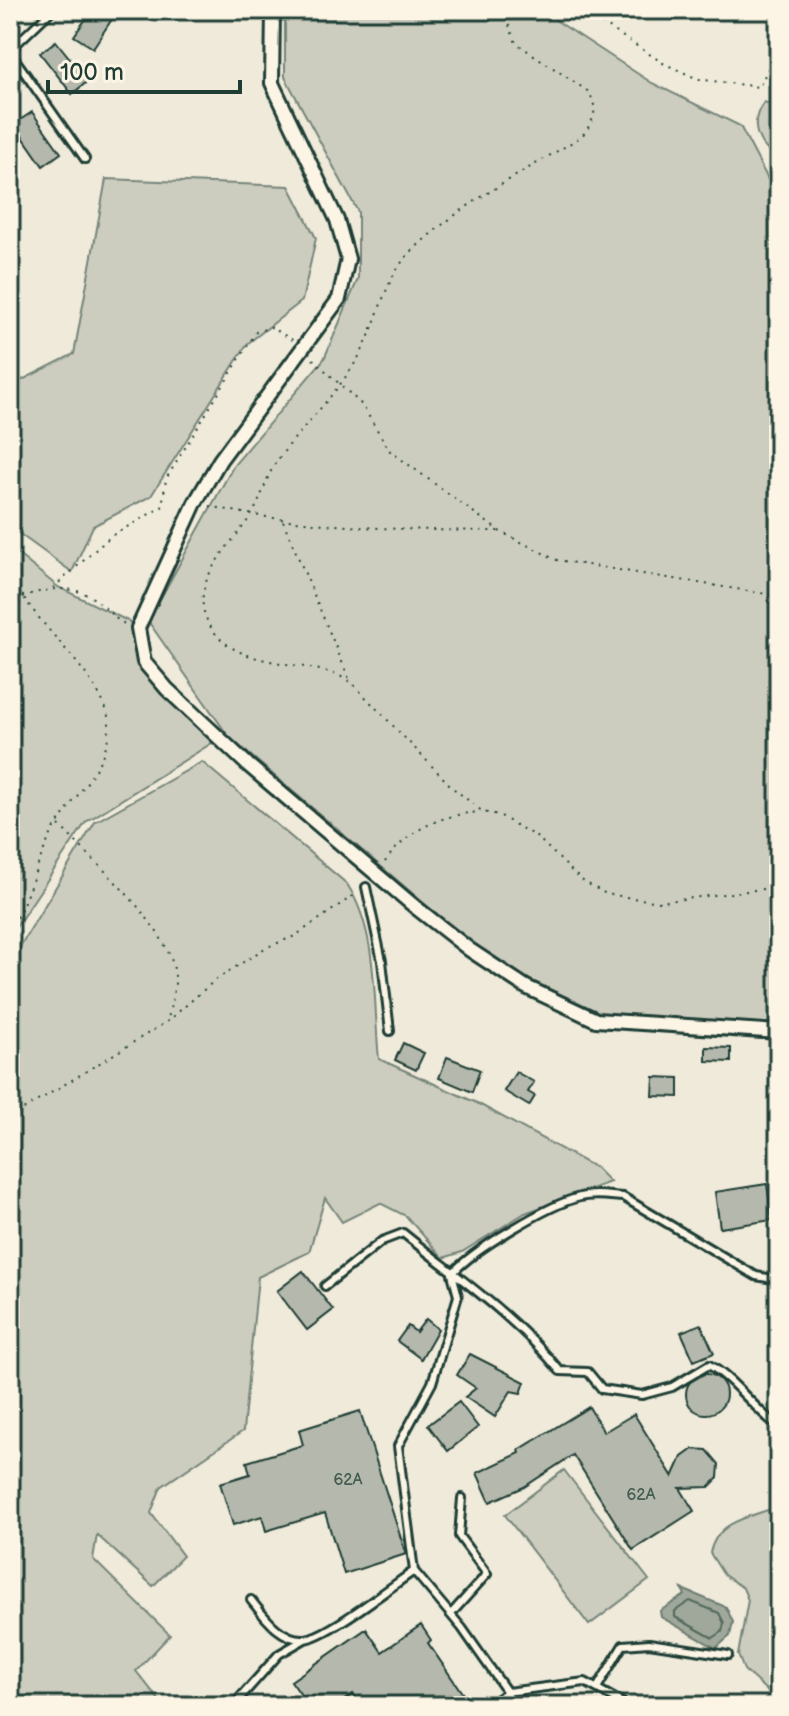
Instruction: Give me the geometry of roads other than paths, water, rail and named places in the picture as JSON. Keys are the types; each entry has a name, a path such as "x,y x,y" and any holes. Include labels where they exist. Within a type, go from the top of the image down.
{"street":[{"path":"273,10 272,83 337,220 348,259 339,299 220,460 195,503 138,628 144,662 167,689 248,765 470,950 526,987 596,1020 779,1032"}],"lane":[{"path":"52,10 10,51 85,159"},
{"path":"366,887 382,961 390,1031"},
{"path":"452,1274 464,1259 550,1210 579,1197 601,1195 623,1197 756,1276 779,1280"},
{"path":"325,1286 382,1241 403,1233 452,1274 486,1296 560,1371 588,1372 602,1389 642,1395 672,1387 709,1365 719,1371 755,1409 779,1427"},
{"path":"452,1274 458,1296 432,1383 398,1446 414,1571 451,1614 507,1692"},
{"path":"451,1614 487,1574 459,1536 462,1498"},
{"path":"238,1700 279,1654 329,1629 414,1571"},
{"path":"251,1600 269,1623 287,1635 305,1639"},
{"path":"597,1688 623,1645 649,1643 728,1655"},
{"path":"488,1706 507,1692 585,1682 628,1706"}],"water":[{"path":"682,1589 726,1607 733,1622 730,1636 716,1648 661,1617 660,1611 685,1595"}]}
